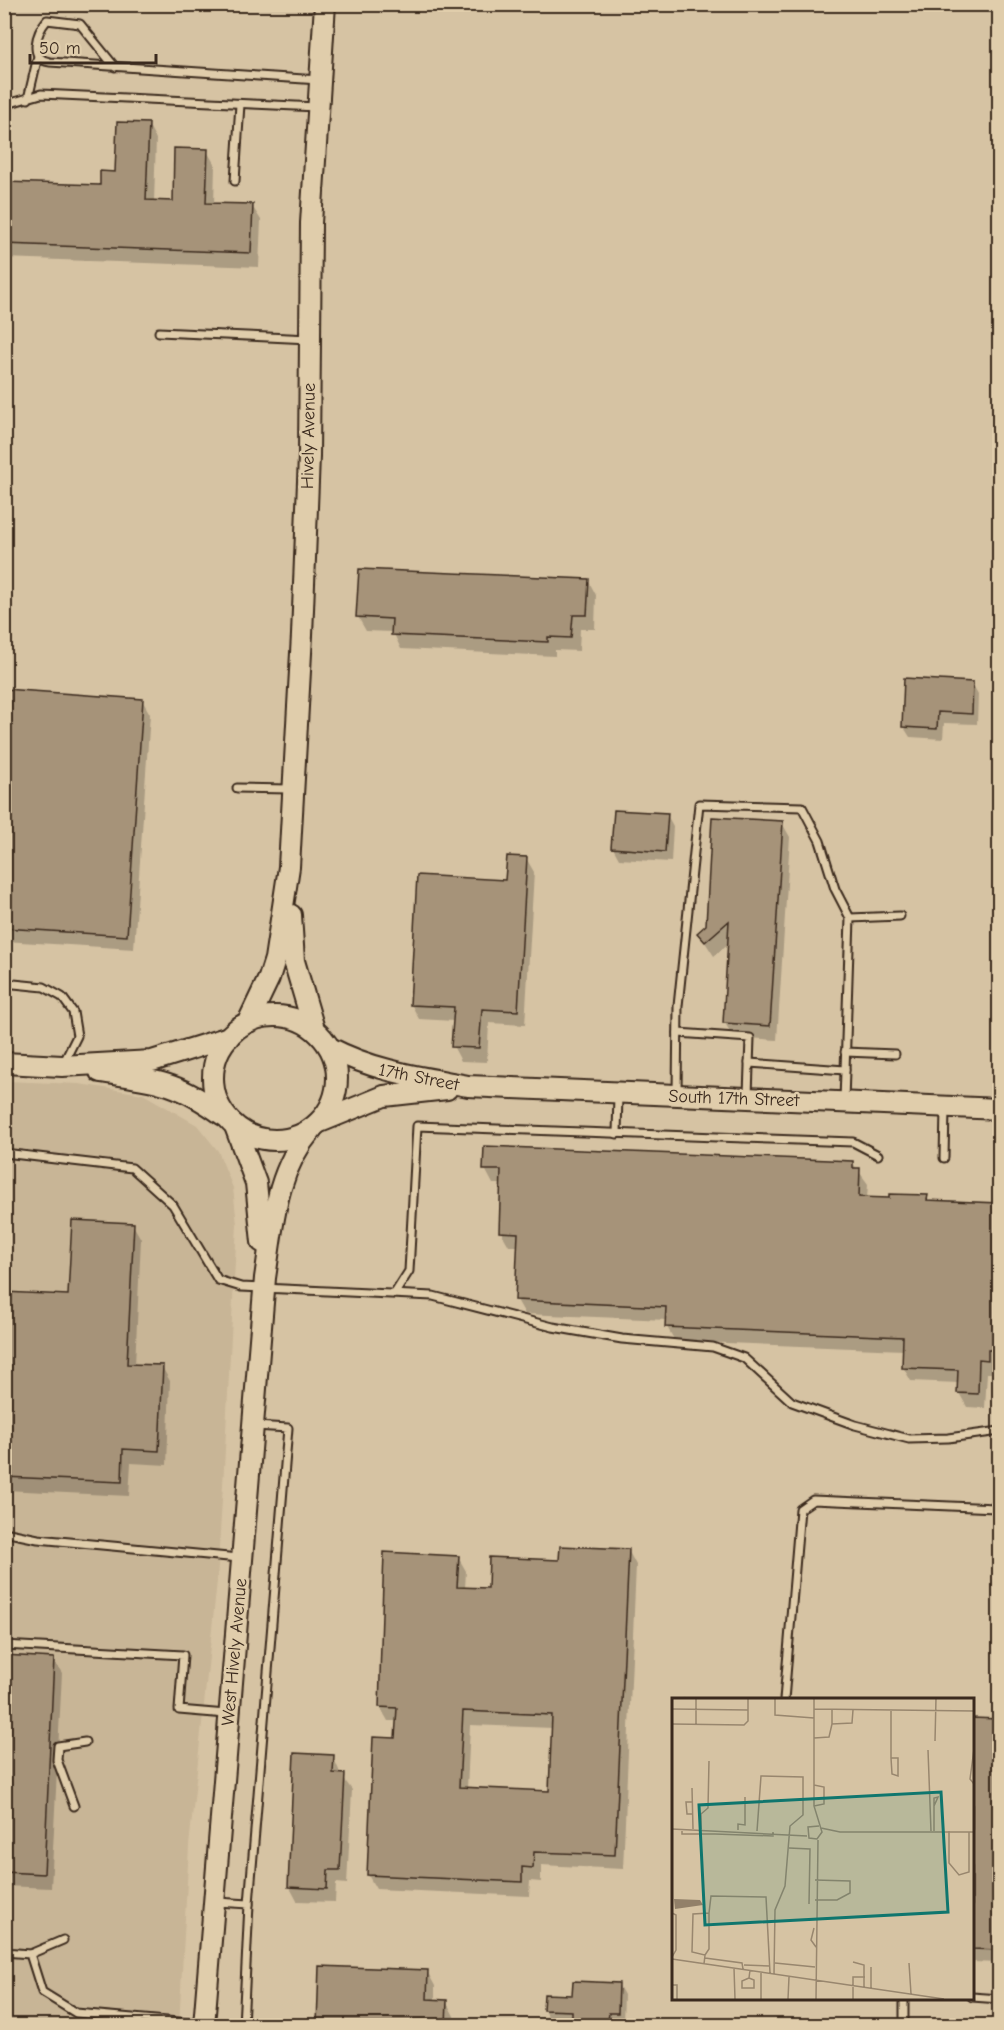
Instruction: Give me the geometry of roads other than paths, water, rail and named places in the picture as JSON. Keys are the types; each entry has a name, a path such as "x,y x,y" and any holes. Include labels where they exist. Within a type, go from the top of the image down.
{"street":[{"name":"Hively Avenue","path":"248,1022 269,978 275,959 289,867 307,492 311,223 325,4"},
{"name":"Hively Avenue","path":"289,867 294,961 314,1029"},
{"path":"275,1016 296,1019 314,1029 330,1048 338,1075 333,1101 294,1154 279,1186 264,1284 256,1183 231,1122 217,1099 213,1079 217,1057 229,1037 248,1022 275,1016"},
{"path":"4,1063 62,1066 152,1061 229,1037"},
{"name":"17th Street","path":"330,1048 365,1065 388,1072 468,1086"},
{"path":"62,1066 177,1086 198,1096 231,1122 255,1137 291,1139 316,1125"},
{"name":"17th Street","path":"316,1125 384,1096 468,1086"},
{"name":"South 17th Street","path":"468,1086 999,1109"},
{"name":"West Hively Avenue","path":"204,2025 264,1284"}],"lane":[{"path":"28,99 38,56 36,46 39,29 47,20 73,21 90,35 115,68"},
{"path":"38,56 44,61 115,68 319,80"},
{"path":"4,105 41,94 317,107"},
{"path":"235,181 240,104"},
{"path":"159,332 309,339"},
{"path":"237,788 293,789"},
{"path":"677,1095 678,1033 699,804 802,807 820,841 835,889 850,918 844,1102"},
{"path":"850,918 900,916"},
{"path":"4,983 44,987 62,997 74,1012 77,1036 62,1066"},
{"path":"678,1033 750,1038 748,1098"},
{"path":"845,1053 895,1054"},
{"path":"749,1063 845,1070"},
{"path":"617,1134 618,1093"},
{"path":"944,1158 945,1106"},
{"path":"395,1293 409,1271 417,1126 853,1142 878,1155"},
{"path":"4,1153 132,1168 174,1204 218,1280 241,1287 264,1284 433,1296 553,1327 622,1339 713,1347 744,1358 792,1402 855,1425 909,1439 948,1438 999,1431"},
{"path":"243,2025 249,1904 288,1428 253,1426"},
{"path":"784,1698 800,1509 813,1500 996,1508 999,1503"},
{"path":"4,1532 38,1539 242,1558"},
{"path":"4,1645 183,1655 179,1710 229,1714"},
{"path":"74,1806 57,1760 58,1746 85,1742"},
{"path":"214,1902 249,1904"},
{"path":"4,1952 30,1954 63,1940"},
{"path":"30,1954 42,1992 76,2013 204,2025"},
{"path":"974,1997 999,1999"},
{"path":"904,2000 904,2025"}]}
